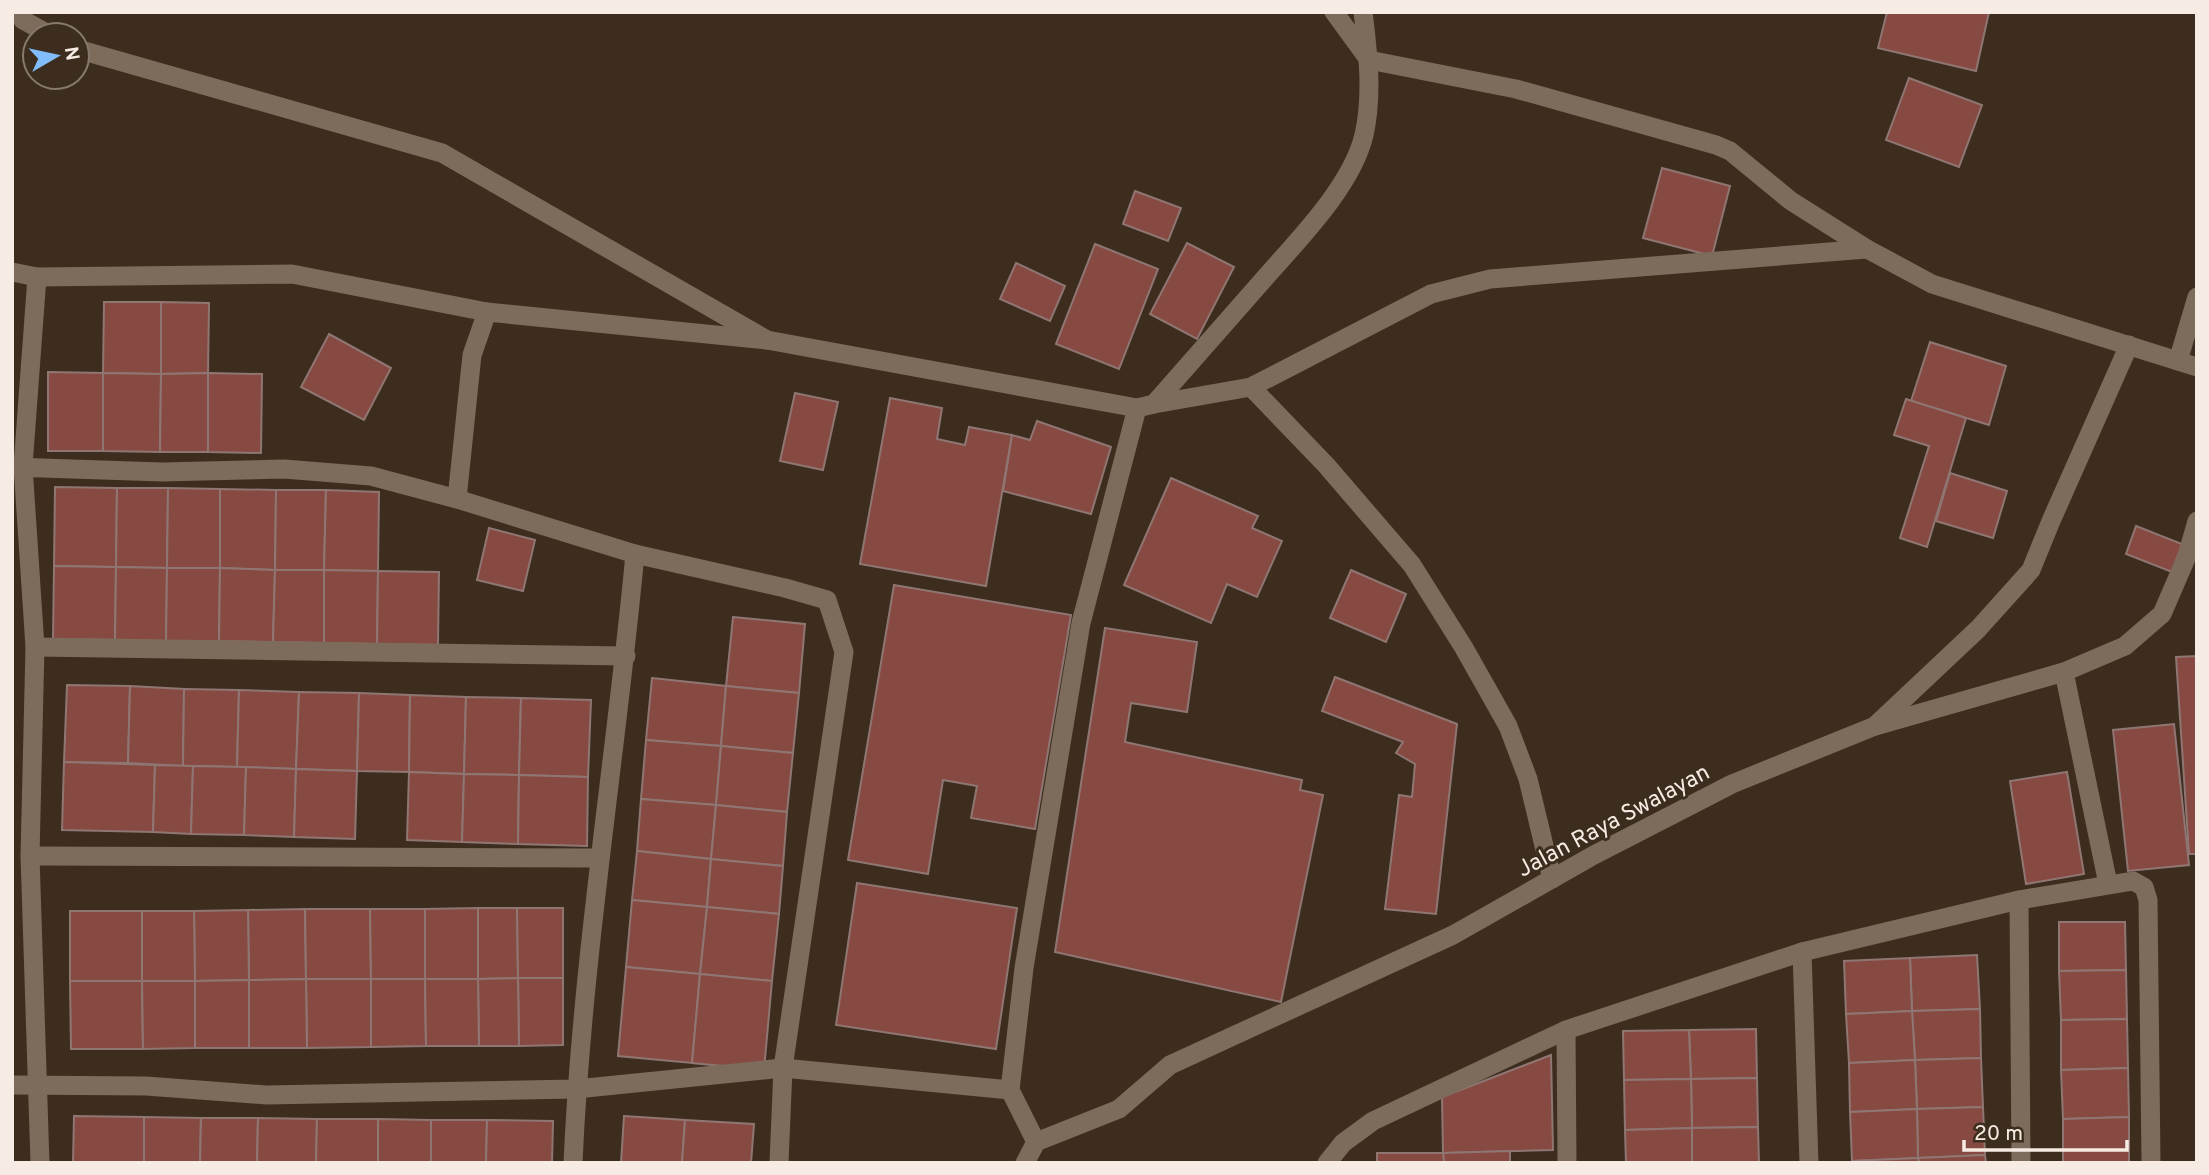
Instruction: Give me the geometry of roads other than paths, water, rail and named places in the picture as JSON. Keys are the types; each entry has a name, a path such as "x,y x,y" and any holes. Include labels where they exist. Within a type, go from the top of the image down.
{"street":[{"path":"1334,12 1369,60 1516,89 1730,151 1791,201 1867,249 1932,284 2187,364 2197,297"},
{"path":"1026,1163 1036,1142 1010,1090 1024,968 1081,623 1146,406 1325,209 1352,165 1363,137 1367,110 1369,60 1363,12"},
{"path":"91,53 442,153 767,340"},
{"path":"12,272 37,277 292,274 487,312 767,340 1146,406 1251,387 1401,308 1431,295 1480,281 1867,249"},
{"path":"37,277 18,467 35,647 30,856 40,1163"},
{"path":"457,499 472,355 487,312"},
{"path":"1875,726 1978,629 2031,570 2129,345"},
{"path":"1251,387 1326,465 1412,565 1438,606 1508,726 1528,779 1552,879"},
{"path":"18,467 162,472 284,469 371,476 457,499 635,555 827,600 844,652 783,1068 779,1163"},
{"name":"Jalan Raya Swalayan","path":"1036,1142 1119,1108 1170,1065 1453,935 1594,855 1732,785 1875,726 2064,672 2124,646 2162,614 2187,556 2197,521"},
{"path":"573,1163 576,1089 600,858 626,656 635,555"},
{"path":"35,647 626,656"},
{"path":"2064,672 2108,884"},
{"path":"30,856 600,858"},
{"path":"1327,1163 1343,1143 1373,1121 1566,1030 1802,952 2019,900 2133,881 2139,883 2148,900 2151,1163"},
{"path":"2019,900 2021,1163"},
{"path":"1802,952 1809,1163"},
{"path":"1566,1030 1567,1163"},
{"path":"12,1085 146,1086 267,1095 576,1089 783,1068 1010,1090"}]}
